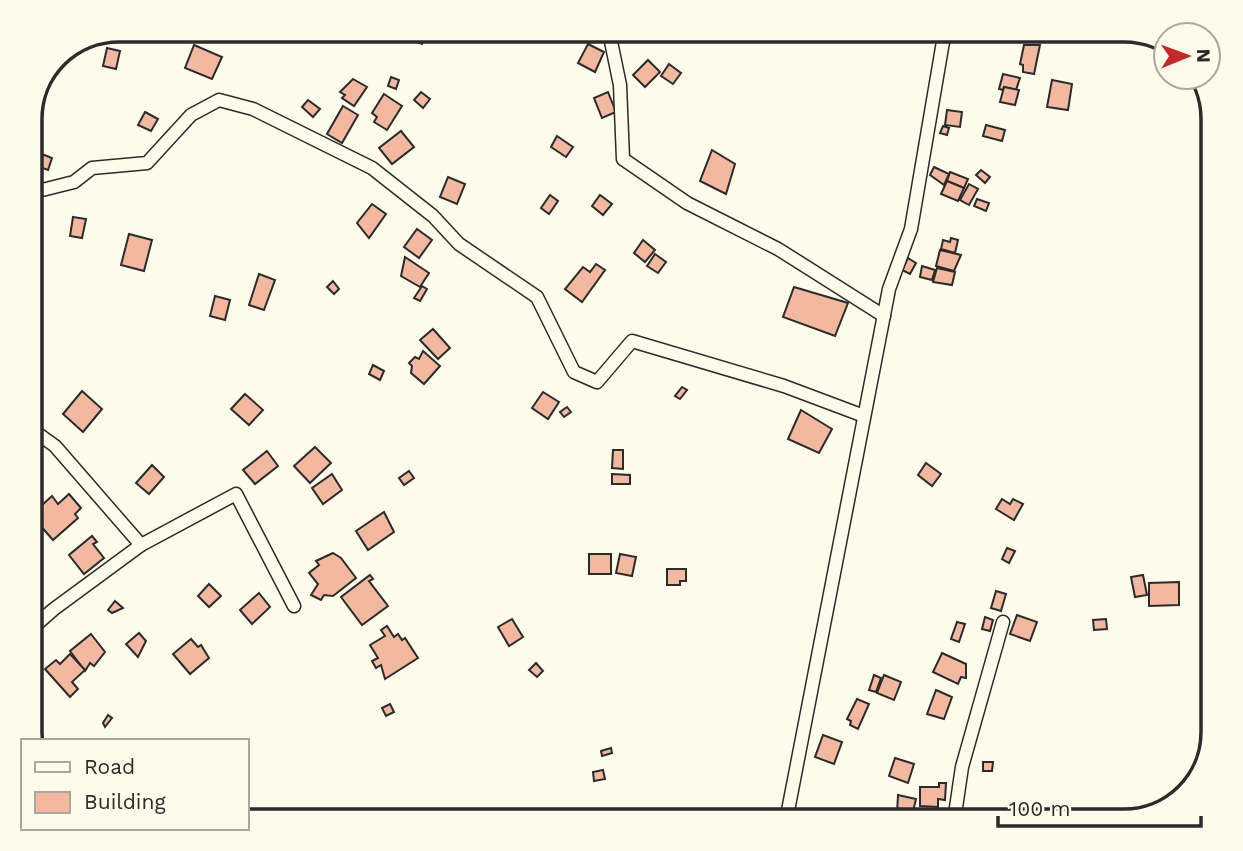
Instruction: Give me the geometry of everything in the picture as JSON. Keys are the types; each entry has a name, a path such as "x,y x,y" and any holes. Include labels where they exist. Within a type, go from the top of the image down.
{"street":[{"path":"611,42 620,85 623,159 687,203 778,249 884,316"},
{"path":"788,809 889,289 911,229 943,42"},
{"path":"42,190 74,182 92,168 147,163 191,115 219,100 253,109 372,168 433,216 459,244 537,297 574,372 597,382 632,341 758,378 864,416"},
{"path":"42,437 55,446 141,545"},
{"path":"42,620 141,545 236,494 294,606"},
{"path":"956,809 962,767 1003,622"}],"building":[{"path":"588,44 604,52 595,72 578,63"},
{"path":"194,45 222,57 212,79 185,68"},
{"path":"1024,45 1040,45 1034,74 1023,72 1023,65 1020,64"},
{"path":"107,48 120,51 116,69 103,66"},
{"path":"648,60 660,72 645,87 633,75"},
{"path":"669,64 681,73 673,84 661,76"},
{"path":"1003,74 1020,78 1016,90 1004,87 1003,90 999,89"},
{"path":"391,77 399,80 396,89 388,86"},
{"path":"353,79 367,87 354,106 342,98 345,95 340,92"},
{"path":"1052,80 1072,84 1068,110 1047,107"},
{"path":"1004,87 1019,90 1015,105 1000,102"},
{"path":"421,92 430,99 423,108 414,100"},
{"path":"608,92 616,112 602,118 594,98"},
{"path":"384,94 402,106 387,130 374,122 377,117 372,113"},
{"path":"308,100 320,109 313,117 302,107"},
{"path":"343,106 358,115 342,143 327,134"},
{"path":"947,110 962,112 960,127 945,125"},
{"path":"145,112 158,119 151,131 138,125"},
{"path":"986,125 1005,130 1002,141 983,136"},
{"path":"943,126 949,128 947,135 940,133"},
{"path":"401,131 414,147 392,164 379,148"},
{"path":"557,136 573,147 566,157 551,147"},
{"path":"712,150 735,164 726,194 700,181"},
{"path":"42,154 52,158 48,170 42,168"},
{"path":"934,167 949,174 944,185 930,175"},
{"path":"981,170 990,177 985,183 976,175"},
{"path":"950,172 968,179 964,188 947,181"},
{"path":"448,177 465,184 457,204 440,197"},
{"path":"947,181 964,188 958,201 941,194"},
{"path":"969,184 978,189 969,205 960,200"},
{"path":"550,195 558,201 549,214 541,208"},
{"path":"600,195 612,204 603,215 592,206"},
{"path":"977,199 989,203 986,211 974,206"},
{"path":"372,204 386,214 369,238 357,223"},
{"path":"73,217 86,219 82,238 70,236"},
{"path":"417,229 432,240 419,258 404,247"},
{"path":"129,234 152,240 144,271 121,265"},
{"path":"951,238 958,240 955,253 941,249 943,240 950,242"},
{"path":"643,240 655,250 645,262 634,253"},
{"path":"940,250 961,255 954,271 936,266"},
{"path":"655,254 666,262 658,273 647,266"},
{"path":"405,257 429,273 420,287 401,276"},
{"path":"908,258 916,263 910,274 902,270"},
{"path":"596,264 605,270 582,302 565,289 583,267 590,272"},
{"path":"922,266 935,270 932,280 920,277"},
{"path":"937,268 955,272 952,285 933,282"},
{"path":"259,274 275,280 264,310 249,305"},
{"path":"333,281 339,289 334,294 327,287"},
{"path":"422,286 427,289 420,301 414,298"},
{"path":"794,287 848,303 835,336 783,317"},
{"path":"215,296 230,300 225,320 210,316"},
{"path":"433,329 450,348 438,359 420,340"},
{"path":"423,351 440,366 424,384 411,373 412,366 409,363 415,357 419,359"},
{"path":"373,365 384,371 380,380 369,374"},
{"path":"682,387 687,390 680,399 675,396"},
{"path":"82,391 102,409 83,432 63,414"},
{"path":"543,392 559,402 548,419 532,408"},
{"path":"245,394 263,410 249,425 231,409"},
{"path":"567,407 571,412 564,417 560,412"},
{"path":"801,410 832,429 819,453 788,439"},
{"path":"315,447 331,463 310,483 294,466"},
{"path":"613,450 623,450 623,469 612,468"},
{"path":"267,451 278,466 255,484 243,470"},
{"path":"926,463 941,474 932,486 918,475"},
{"path":"152,465 164,477 149,494 136,483"},
{"path":"409,471 414,478 404,485 399,478"},
{"path":"332,474 342,490 323,504 312,488"},
{"path":"612,474 630,475 630,484 612,484"},
{"path":"69,494 81,508 75,514 78,518 53,540 42,528 42,505 52,496 58,504"},
{"path":"1002,499 1010,504 1013,499 1023,504 1014,520 996,509"},
{"path":"384,512 394,532 368,550 356,531"},
{"path":"92,536 97,542 93,544 104,558 84,574 69,555"},
{"path":"1007,548 1015,551 1009,563 1002,559"},
{"path":"333,553 341,558 356,578 333,596 324,595 321,600 311,595 318,584 309,573 319,565 316,561"},
{"path":"589,554 611,554 611,574 589,574"},
{"path":"620,554 636,557 632,576 616,573"},
{"path":"667,569 686,569 686,581 680,581 680,585 667,585"},
{"path":"370,575 373,579 369,581 388,606 362,625 341,597"},
{"path":"1143,575 1147,595 1135,597 1131,577"},
{"path":"1179,582 1179,605 1149,606 1149,583"},
{"path":"209,584 221,596 209,607 198,596"},
{"path":"996,591 1006,594 1001,611 991,608"},
{"path":"259,593 270,607 252,624 240,610"},
{"path":"115,601 123,608 112,613 108,610"},
{"path":"1017,615 1037,622 1030,641 1010,634"},
{"path":"985,617 993,620 990,631 982,629"},
{"path":"512,619 523,637 509,646 498,627"},
{"path":"1106,619 1107,629 1094,630 1093,620"},
{"path":"957,622 965,624 959,642 951,639"},
{"path":"387,626 394,637 398,634 402,640 405,638 418,658 385,679 381,665 376,668 372,661 378,658 370,645 385,636 381,630"},
{"path":"139,633 146,641 138,657 126,644"},
{"path":"91,634 105,652 94,666 90,663 85,671 70,651"},
{"path":"191,639 198,647 201,645 209,658 190,674 173,654"},
{"path":"942,653 966,664 966,678 961,677 958,684 933,672"},
{"path":"70,654 85,670 72,682 78,689 70,697 45,669 56,660 60,664"},
{"path":"536,663 543,671 537,677 529,670"},
{"path":"874,675 881,678 876,692 869,690"},
{"path":"884,675 901,682 894,700 877,693"},
{"path":"936,690 952,697 944,719 927,714"},
{"path":"857,699 869,704 858,729 850,725 851,721 847,719"},
{"path":"390,704 394,712 386,716 382,708"},
{"path":"108,715 112,718 105,727 103,723"},
{"path":"823,735 842,742 834,764 815,757"},
{"path":"611,748 612,753 602,756 601,751"},
{"path":"895,758 914,764 908,783 889,776"},
{"path":"983,762 993,762 992,771 983,771"},
{"path":"603,770 605,779 594,781 593,772"},
{"path":"939,783 946,783 945,800 938,799 938,807 920,806 920,787 939,787"},
{"path":"898,795 916,799 914,809 897,809"}]}
